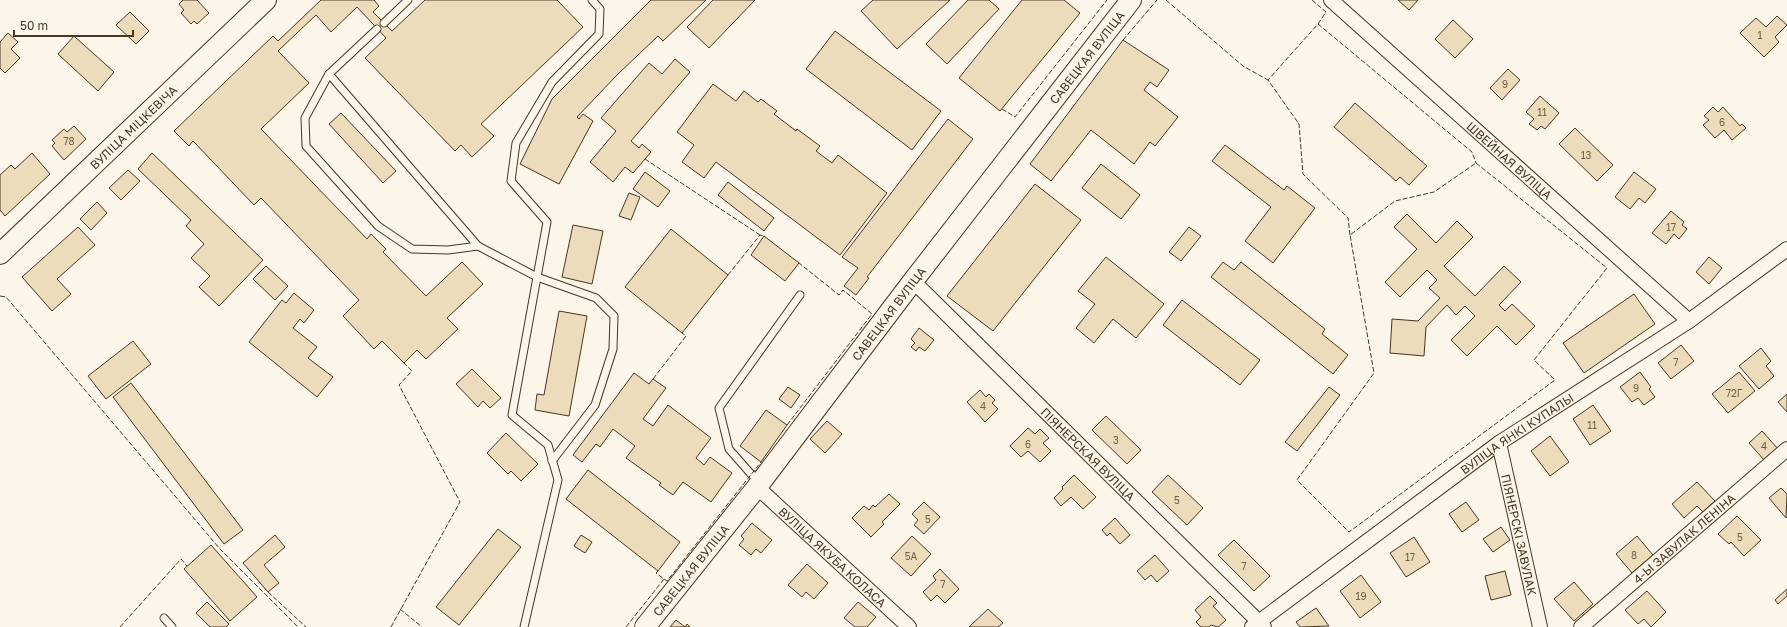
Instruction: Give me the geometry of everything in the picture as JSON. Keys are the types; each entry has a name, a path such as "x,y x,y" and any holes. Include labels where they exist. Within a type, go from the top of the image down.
{"street":[{"name":"ВУЛІЦА МІЦКЕВІЧА","path":"1,252 266,0"},
{"name":"САВЕЦКАЯ ВУЛІЦА","path":"645,627 759,485 1130,0"},
{"name":"ШВЕЙНАЯ ВУЛІЦА","path":"1331,0 1689,321"},
{"name":"ВУЛІЦА ЯНКІ КУПАЛЫ","path":"1258,625 1498,443 1689,321 1787,249"},
{"name":"ПІЯНЕРСКАЯ ВУЛІЦА","path":"913,282 1258,625"},
{"name":"ПІЯНЕРСКІ ЗАВУЛАК","path":"1498,443 1540,627"},
{"name":"4-Ы ЗАВУЛАК ЛЕНІНА","path":"1581,627 1787,449"},
{"name":"ВУЛІЦА ЯКУБА КОЛАСА","path":"759,485 909,627"}],"lane":[{"path":"384,23 408,0"},
{"path":"524,627 558,480 548,445 512,415 547,222 511,181 516,143 552,82 599,34 600,9 592,0"},
{"path":"378,29 329,74 305,118 306,146 378,226 412,249 448,250 478,246"},
{"path":"329,74 478,246 537,278 596,298 614,316 613,349 595,405 552,461"},
{"path":"759,485 729,449 719,408 800,295"},
{"path":"164,618 172,627"}],"building":[{"path":"183,0 197,0 209,13 197,24 194,21 191,24 181,13 184,10 179,4"},
{"path":"321,0 374,0 379,6 373,12 392,31 425,0 557,0 583,27 481,124 494,136 472,157 461,145 455,151 365,58 386,38 357,7 331,32 316,15 278,51 309,83 261,129 367,239 371,234 386,249 383,252 426,296 462,262 483,284 447,318 458,329 426,359 417,350 404,363 382,341 374,349 343,316 359,300 261,198 254,205 193,141 189,146 174,131 273,36 278,41"},
{"path":"651,0 706,0 663,41 658,36 617,75 577,117 579,119 583,114 593,121 559,184 520,164 552,99"},
{"path":"713,0 755,0 709,48 687,27"},
{"path":"873,0 950,0 897,49 861,11"},
{"path":"968,0 989,0 999,9 947,64 926,44"},
{"path":"1022,0 1064,0 1080,13 1000,111 959,78"},
{"path":"1398,0 1418,0 1409,10"},
{"path":"130,12 149,31 136,44 116,25"},
{"path":"1777,16 1787,25 1775,37 1779,42 1764,57 1740,33 1756,18 1766,27"},
{"path":"1453,20 1473,39 1455,58 1435,39"},
{"path":"835,31 941,111 912,150 806,69"},
{"path":"8,33 18,42 11,49 20,58 5,73 0,68 0,42"},
{"path":"74,36 114,72 98,91 58,54"},
{"path":"1123,40 1169,70 1157,87 1150,82 1144,90 1178,117 1155,146 1150,142 1134,164 1091,130 1051,181 1030,164"},
{"path":"675,59 690,72 631,141 639,148 642,144 651,152 633,173 625,167 613,182 590,162 616,131 601,118 649,63 662,74"},
{"path":"1508,69 1520,80 1502,100 1490,88"},
{"path":"713,84 736,101 744,91 758,102 761,99 777,111 774,114 796,131 797,129 820,146 816,151 832,163 838,155 887,193 840,255 716,162 704,178 682,162 694,145 677,132"},
{"path":"1540,96 1559,113 1545,129 1541,126 1537,130 1529,124 1534,119 1526,112"},
{"path":"1355,103 1427,166 1409,185 1400,177 1396,181 1334,127"},
{"path":"1713,107 1718,112 1723,107 1740,126 1742,124 1746,128 1732,140 1724,130 1715,138 1703,125 1709,120 1704,116"},
{"path":"341,113 396,171 383,183 329,124"},
{"path":"948,119 973,139 867,277 869,278 856,295 844,286 858,268 842,257"},
{"path":"74,126 86,139 64,160 52,146 55,143 52,140 64,129 67,132"},
{"path":"1575,128 1613,165 1597,181 1559,144"},
{"path":"1225,145 1284,190 1287,186 1315,208 1273,263 1245,241 1271,207 1212,161"},
{"path":"32,153 50,174 5,216 0,210 0,175 11,165 15,169"},
{"path":"152,153 263,260 219,306 199,287 210,276 191,258 204,244 186,226 191,220 138,169"},
{"path":"1101,164 1140,195 1121,219 1082,188"},
{"path":"128,170 140,181 121,200 109,188"},
{"path":"645,172 670,191 658,207 633,189"},
{"path":"1634,172 1656,189 1645,203 1639,198 1630,209 1615,197"},
{"path":"728,182 774,218 764,231 718,195"},
{"path":"1035,184 1081,220 993,331 947,296"},
{"path":"629,193 640,197 631,220 619,216"},
{"path":"97,202 107,213 91,230 80,219"},
{"path":"1671,211 1684,222 1682,225 1687,229 1679,239 1674,234 1666,244 1652,233"},
{"path":"1407,214 1436,243 1457,221 1473,237 1444,266 1475,296 1504,266 1521,282 1499,305 1505,311 1512,304 1535,326 1516,345 1497,326 1467,356 1451,340 1475,316 1465,306 1456,315 1447,305 1426,327 1424,356 1390,353 1392,319 1418,321 1440,298 1429,288 1437,280 1427,270 1400,297 1385,282 1417,249 1394,227"},
{"path":"573,225 603,231 592,284 562,277"},
{"path":"78,227 95,245 57,279 71,294 52,311 22,277"},
{"path":"1189,227 1201,236 1181,261 1169,252"},
{"path":"671,229 728,275 682,333 625,287"},
{"path":"764,236 799,263 785,281 751,255"},
{"path":"1106,257 1164,304 1136,338 1113,319 1094,343 1076,328 1095,304 1078,291"},
{"path":"1709,257 1722,268 1709,284 1696,272"},
{"path":"1223,262 1234,270 1241,262 1325,329 1322,334 1348,355 1333,374 1211,277"},
{"path":"266,266 288,286 275,300 253,279"},
{"path":"294,293 314,310 304,323 300,319 293,328 317,347 308,358 333,377 317,397 249,342 282,300 286,303"},
{"path":"1634,294 1655,324 1584,373 1563,343"},
{"path":"1182,300 1260,360 1240,385 1163,325"},
{"path":"559,311 587,316 569,416 535,410 537,394 544,395"},
{"path":"919,328 934,340 925,351 919,347 916,351 911,347 915,343 911,339"},
{"path":"133,341 151,364 106,399 88,376"},
{"path":"1681,345 1694,361 1671,379 1658,363"},
{"path":"1761,348 1771,361 1766,366 1774,376 1759,389 1739,366"},
{"path":"472,369 501,398 490,408 483,401 478,407 456,384"},
{"path":"1640,372 1651,387 1649,389 1655,397 1644,405 1638,398 1632,402 1620,387"},
{"path":"1739,372 1755,391 1728,413 1712,394"},
{"path":"634,373 649,384 653,379 666,388 643,419 653,426 668,405 711,438 696,458 704,465 710,457 732,473 711,502 683,482 673,495 659,485 661,483 626,458 635,446 613,429 600,447 596,444 582,462 573,455"},
{"path":"131,383 243,530 224,544 113,397"},
{"path":"788,387 800,395 791,408 779,399"},
{"path":"1329,387 1340,395 1297,451 1285,442"},
{"path":"980,390 986,397 989,394 995,400 992,403 998,409 985,422 967,402"},
{"path":"1787,394 1787,412 1778,402"},
{"path":"1593,405 1611,431 1590,445 1573,419"},
{"path":"766,410 787,425 761,462 740,446"},
{"path":"1106,416 1141,450 1127,464 1092,430"},
{"path":"827,421 842,434 825,453 810,439"},
{"path":"1028,428 1035,434 1040,429 1049,438 1043,443 1051,451 1040,462 1028,451 1021,457 1010,446"},
{"path":"1762,431 1778,449 1765,461 1749,443"},
{"path":"506,433 538,464 521,481 511,471 508,474 487,453"},
{"path":"1550,436 1569,462 1550,476 1531,451"},
{"path":"588,470 680,542 658,571 566,499"},
{"path":"1074,475 1096,497 1083,509 1071,497 1061,506 1054,498"},
{"path":"1168,475 1203,508 1187,525 1152,492"},
{"path":"1697,482 1715,501 1703,512 1697,506 1684,518 1672,504"},
{"path":"1781,488 1787,494 1786,518 1769,498"},
{"path":"889,494 900,504 882,522 884,524 871,537 852,518 864,506 869,510 873,505 875,507"},
{"path":"924,502 940,517 924,534 914,525 918,520 912,514"},
{"path":"1466,502 1479,520 1462,532 1449,514"},
{"path":"1737,516 1761,540 1744,556 1731,542 1729,544 1718,534"},
{"path":"1115,518 1130,535 1120,544 1110,533 1107,536 1102,530"},
{"path":"752,523 772,540 761,553 756,549 751,555 739,545 744,539 741,536"},
{"path":"1501,527 1510,540 1493,552 1483,539"},
{"path":"498,529 521,547 459,625 436,607"},
{"path":"275,535 285,547 264,565 279,583 268,592 243,563"},
{"path":"581,535 592,542 585,553 574,546"},
{"path":"912,536 931,554 911,576 891,558"},
{"path":"1637,536 1653,555 1632,573 1616,554"},
{"path":"1414,537 1430,562 1406,577 1390,553"},
{"path":"1234,540 1270,576 1254,591 1218,555"},
{"path":"211,545 257,597 230,621 184,569"},
{"path":"1155,555 1169,571 1157,582 1151,575 1145,580 1137,571"},
{"path":"807,564 828,583 814,599 806,592 802,597 788,585"},
{"path":"940,569 959,589 945,603 937,595 931,601 923,592 936,580 933,576"},
{"path":"1505,571 1511,595 1491,600 1485,576"},
{"path":"1361,575 1381,602 1360,618 1340,591"},
{"path":"1574,582 1593,604 1574,621 1554,599"},
{"path":"1787,589 1787,596 1778,604 1775,600"},
{"path":"1647,591 1666,612 1651,627 1644,619 1638,624 1625,610"},
{"path":"1210,596 1217,603 1213,606 1226,620 1218,627 1211,625 1209,627 1201,627 1196,622 1201,617 1195,610"},
{"path":"207,602 229,624 226,627 210,627 196,613"},
{"path":"858,602 876,617 867,627 855,627 844,618"},
{"path":"1316,608 1329,626 1300,627 1296,622"},
{"path":"988,609 1003,623 998,627 969,627"},
{"path":"676,620 685,627 670,627"}],"fence":[{"path":"1002,109 1015,117 1107,0"},
{"path":"1123,40 1157,0"},
{"path":"1166,0 1243,66 1268,80"},
{"path":"1312,0 1326,12 1318,24"},
{"path":"1350,235 1348,218 1303,174 1299,124 1268,80 1318,24 1472,152 1476,163"},
{"path":"645,159 760,235"},
{"path":"1476,163 1607,268 1534,360 1555,380 1349,532 1297,480 1374,373 1350,235 1395,201 1434,192 1476,163"},
{"path":"728,275 760,235 764,236"},
{"path":"787,425 872,314 843,290 839,295 799,263"},
{"path":"0,296 6,297 220,549 298,627"},
{"path":"653,379 686,336 682,333"},
{"path":"391,627 460,502 399,385 412,371 404,363"},
{"path":"664,579 667,581 761,462"},
{"path":"120,627 181,559 187,566"},
{"path":"626,627 664,579 656,573 658,571"},
{"path":"268,592 306,627"},
{"path":"400,609 422,627"}]}
